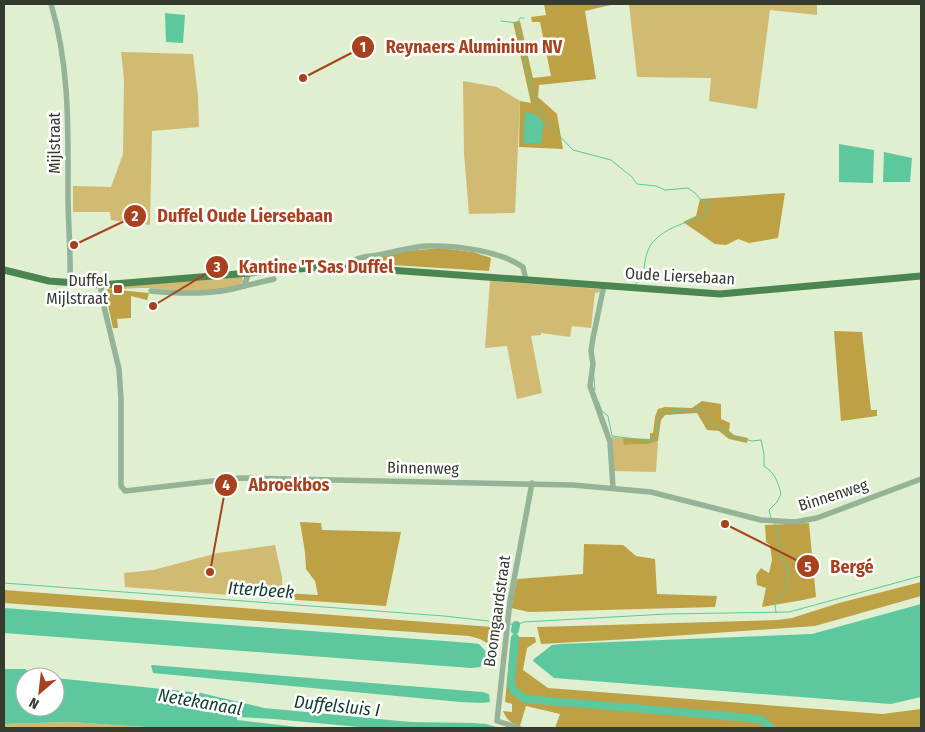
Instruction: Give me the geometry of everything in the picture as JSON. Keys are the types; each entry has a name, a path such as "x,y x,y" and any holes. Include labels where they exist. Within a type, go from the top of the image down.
{"main road":[{"name":"Oude Liersebaan","path":"4,270 36,278 70,283 101,284 249,272 348,267 720,294 921,276"}],"street":[{"name":"Mijlstraat","path":"51,4 64,60 68,96 70,283"},
{"name":"Oude Liersebaan","path":"348,267 354,259 426,246 452,247 475,250 517,262 523,267 526,280"},
{"path":"244,286 249,272"},
{"path":"151,291 214,292 274,279"},
{"name":"Binnenweg","path":"101,284 101,294 119,369 122,399 121,486 126,491 239,478 532,483 651,492 761,520 795,522 817,518 921,479"},
{"path":"604,285 591,351 593,364 590,386 610,442 613,488"},
{"name":"Boomgaardstraat","path":"519,728 497,721 510,601 532,483"}],"shaded area":[{"path":"544,4 615,4 585,11 596,79 539,85 538,97 557,114 563,149 519,147 520,101 531,103 513,22 520,21 533,78 551,76 540,22 532,22 531,17 546,15"},
{"path":"629,4 817,4 817,15 770,10 757,109 709,101 711,78 637,77"},
{"path":"121,52 193,54 198,96 199,127 152,131 150,225 111,220 110,212 73,212 73,186 111,187 123,154 124,79"},
{"path":"463,81 497,87 520,101 515,213 469,214 464,153"},
{"path":"785,193 778,238 749,243 738,239 726,245 715,244 683,222 696,216 700,199"},
{"path":"440,248 473,252 491,258 489,271 376,264 378,257 397,252"},
{"path":"242,276 243,282 235,287 223,290 108,289 109,287"},
{"path":"490,281 600,289 600,292 595,293 591,328 572,326 570,337 541,333 541,335 531,336 542,393 517,399 507,346 485,348"},
{"path":"108,289 149,293 147,300 131,296 131,318 117,319 118,328 113,328 105,291"},
{"path":"834,331 862,332 871,410 877,410 877,416 841,421"},
{"path":"702,401 721,404 721,419 730,423 729,431 734,435 748,438 747,443 729,439 719,431 707,430 697,413 665,415 661,420 658,441 649,444 624,445 623,438 650,439 650,433 653,433 658,409 665,407 692,408"},
{"path":"611,437 623,438 625,445 649,444 658,441 656,472 614,471"},
{"path":"300,522 321,523 322,530 401,532 386,606 283,599 283,593 318,595 315,581 306,569"},
{"path":"809,523 816,597 762,607 766,588 757,585 756,575 761,568 769,573 772,560 770,545 766,542 765,525"},
{"path":"584,544 623,545 636,556 655,559 657,594 717,596 715,607 529,612 511,608 517,579 583,574"},
{"path":"275,545 282,577 283,599 125,587 124,573 153,570 218,553"},
{"path":"921,582 921,596 815,626 541,644 537,627 777,620 792,618 839,603"},
{"path":"4,590 492,627 494,630 493,638 487,643 469,636 4,603"},
{"path":"511,637 535,637 536,642 527,648 523,670 548,688 882,714 921,709 921,728 555,728 560,714 526,706 520,726 510,721 503,711 512,712 512,704 505,702"},
{"path":"69,722 162,728 4,728 4,724"}],"water":[{"path":"165,13 185,15 183,43 166,42"},
{"path":"525,112 536,115 544,124 541,143 523,143"},
{"path":"839,144 874,150 873,183 839,182"},
{"path":"884,152 912,158 910,182 883,182"},
{"path":"921,604 921,697 891,704 554,678 533,661 552,645 560,644 812,634"},
{"path":"4,608 471,643 479,644 490,656 490,659 480,667 471,668 4,633"},
{"path":"151,665 482,692 489,694 490,702 460,702 153,673"},
{"name":"Netekanaal","path":"4,669 15,669 15,717 65,717 65,679 201,693 264,708 410,722 486,724 500,728 369,728 237,717 237,720 307,728 162,728 69,722 4,724"}],"waterway":[{"path":"524,18 520,18 517,23 534,99 549,125 573,150 611,160 632,177 637,184 656,186 665,190 688,188 701,200 708,201 705,216 669,229 652,243 646,255 643,278 634,285"},
{"path":"501,21 517,23"},
{"path":"594,377 595,390"},
{"path":"598,401 602,411 608,416 612,436 652,441 657,432 658,417 662,414 672,411 693,412 699,407 713,427 724,429 728,435 752,441 761,440 764,466 776,478 781,494 777,502 769,510 771,518"},
{"path":"774,523 777,527 781,558 788,567 787,587 775,603 776,613"},
{"path":"510,624 666,614 789,612 921,576"},
{"name":"Itterbeek","path":"4,583 444,616 506,623"},
{"name":"Itterbeek","path":"515,630 516,625"},
{"path":"515,638 511,682 513,690 525,699 750,718 762,720 771,728"}],"place":[{"name":"Reynaers Aluminium NV","path":"303,78"},
{"name":"Duffel Oude Liersebaan","path":"74,245"},
{"name":"Duffel Mijlstraat","path":"118,289"},
{"name":"Kantine 'T Sas Duffel","path":"153,306"},
{"name":"Bergé","path":"725,524"},
{"name":"Abroekbos","path":"210,572"}],"water label":[{"name":"Duffelsluis I","path":"337,706"}]}
